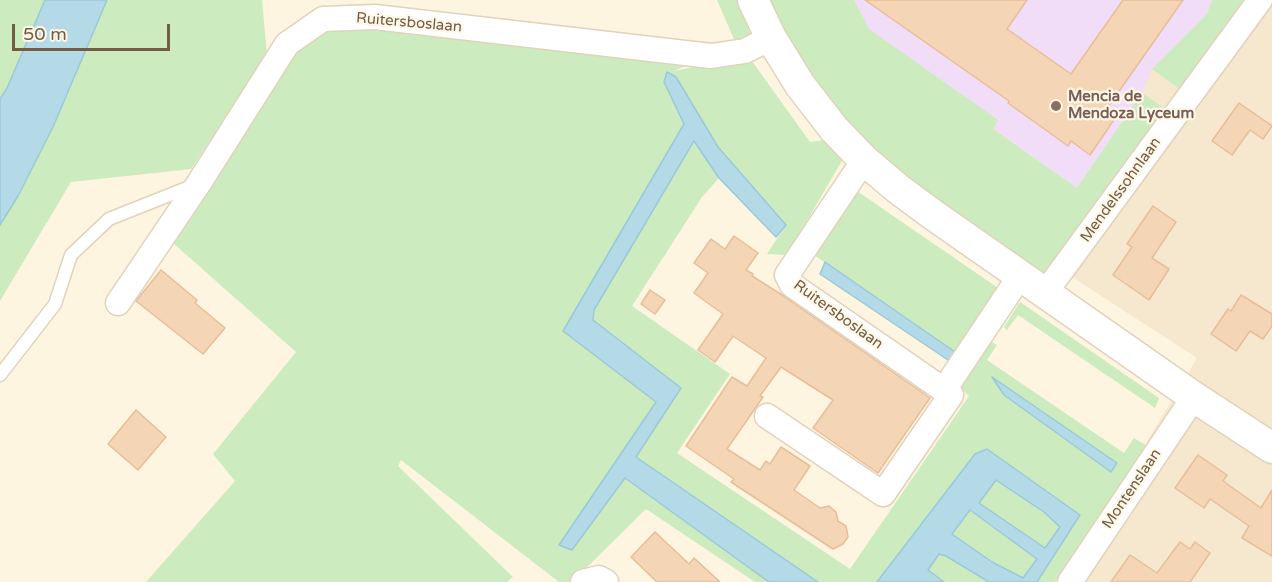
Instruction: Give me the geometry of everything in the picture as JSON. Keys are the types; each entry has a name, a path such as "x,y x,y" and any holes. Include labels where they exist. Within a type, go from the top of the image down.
{"street":[{"path":"753,0 771,38 817,108 864,160 897,188 1020,276 1194,397 1272,448"},
{"name":"Mendelssohnlaan","path":"1045,293 1260,0"},
{"name":"Ruitersboslaan","path":"118,303 199,183 287,44 323,19 375,13 711,56 744,51 771,38"},
{"name":"Ruitersboslaan","path":"864,160 787,275 792,285 945,390"},
{"path":"767,416 883,494 951,395 945,390 1020,276"},
{"name":"Montenslaan","path":"1070,582 1194,397"},
{"path":"583,582 599,578 606,582"}],"lane":[{"path":"0,375 55,304 71,255 109,219 199,183"}],"shaded area":[{"path":"786,0 1272,0 1272,582 1063,582 1197,358 862,141"},
{"name":"Mencia de Mendoza Lyceum","path":"854,0 1212,0 1207,14 1152,69 1142,93 1077,188 993,128 997,120 869,29"}],"green space":[{"path":"0,0 45,0 7,88 0,99"},
{"path":"107,0 262,0 267,55 191,169 71,182 0,301 0,225 18,196 53,127"},
{"path":"717,0 738,0 751,36 737,46"},
{"path":"764,0 854,0 869,29 998,120 993,129 1077,188 1142,93 1167,110 1045,278 915,190 841,125"},
{"path":"1212,0 1246,0 1181,90 1152,69 1207,14"},
{"path":"340,22 701,60 673,71 749,57 810,142 824,140 843,159 787,255 767,254 786,225 718,147 676,77 664,83 684,124 563,331 656,402 559,545 572,549 624,478 769,582 755,582 646,509 572,582 559,582 401,460 398,466 513,577 507,582 146,582 235,481 213,454 296,352 172,242 292,50"},
{"path":"695,141 719,178 702,197 632,306 730,374 677,453 850,569 969,396 962,389 960,380 990,341 997,345 987,360 1124,453 1134,438 1147,446 1055,582 1037,582 1080,515 986,449 975,454 877,582 818,582 635,457 681,388 593,320 594,310","holes":["1004,395 1117,463 1111,472"]},
{"path":"854,189 1001,290 958,354 814,255"},
{"path":"1020,302 1159,398 1155,408 1018,315 1007,330 1004,327"},
{"path":"996,480 1044,512 1060,527 1045,548 979,503"},
{"path":"969,510 1037,559 1023,578 992,562 952,534"},
{"path":"939,554 946,555 989,582 944,582 928,570"}],"water":[{"path":"45,0 107,0 53,127 18,196 0,225 0,99 7,88"},
{"path":"667,72 676,77 718,147 786,225 776,237 719,178 694,141 594,310 593,320 681,388 636,457 818,582 769,582 625,478 572,550 559,545 656,402 563,331 684,124 664,82"},
{"path":"825,262 958,354 951,362 820,274"},
{"path":"992,377 1117,463 1111,472 1004,395"},
{"path":"987,449 1080,515 1037,582 989,582 939,554 928,570 944,582 877,582 975,454","holes":["996,480 1044,512 1060,527 1045,548 979,503","970,510 1037,559 1023,578 992,562 952,534"]}],"building":[{"path":"865,0 1027,0 1007,29 1071,74 1123,0 1183,0 1108,107 1118,114 1090,155 1071,141 1068,146 1008,103 1009,101"},
{"path":"1239,103 1272,126 1263,139 1250,130 1232,155 1212,141"},
{"path":"1153,206 1176,222 1152,258 1169,269 1149,300 1113,275 1132,247 1127,244"},
{"path":"734,236 758,253 746,270 753,274 752,276 930,398 878,473 813,428 833,400 781,367 760,396 763,397 727,449 760,470 766,461 770,464 781,447 810,466 794,490 820,508 829,506 836,512 838,521 846,526 848,537 843,544 833,549 731,482 734,479 686,446 732,377 747,386 766,358 733,336 715,362 698,350 723,314 694,293 708,273 694,263 711,239 725,249"},
{"path":"161,270 197,300 195,303 225,328 203,354 136,301"},
{"path":"650,290 665,300 655,314 641,304"},
{"path":"1241,295 1272,314 1272,326 1263,339 1250,331 1236,351 1211,334 1228,309 1231,311"},
{"path":"136,410 166,437 138,470 108,444"},
{"path":"1198,455 1227,475 1223,481 1261,508 1272,490 1272,556 1242,538 1249,526 1210,499 1204,508 1175,488"},
{"path":"655,532 689,564 694,558 720,582 657,582 631,557"},
{"path":"1180,542 1190,549 1195,542 1210,553 1190,582 1111,582 1130,555 1157,573"}],"place":[{"name":"Mencia de Mendoza Lyceum","path":"1056,106"}]}
